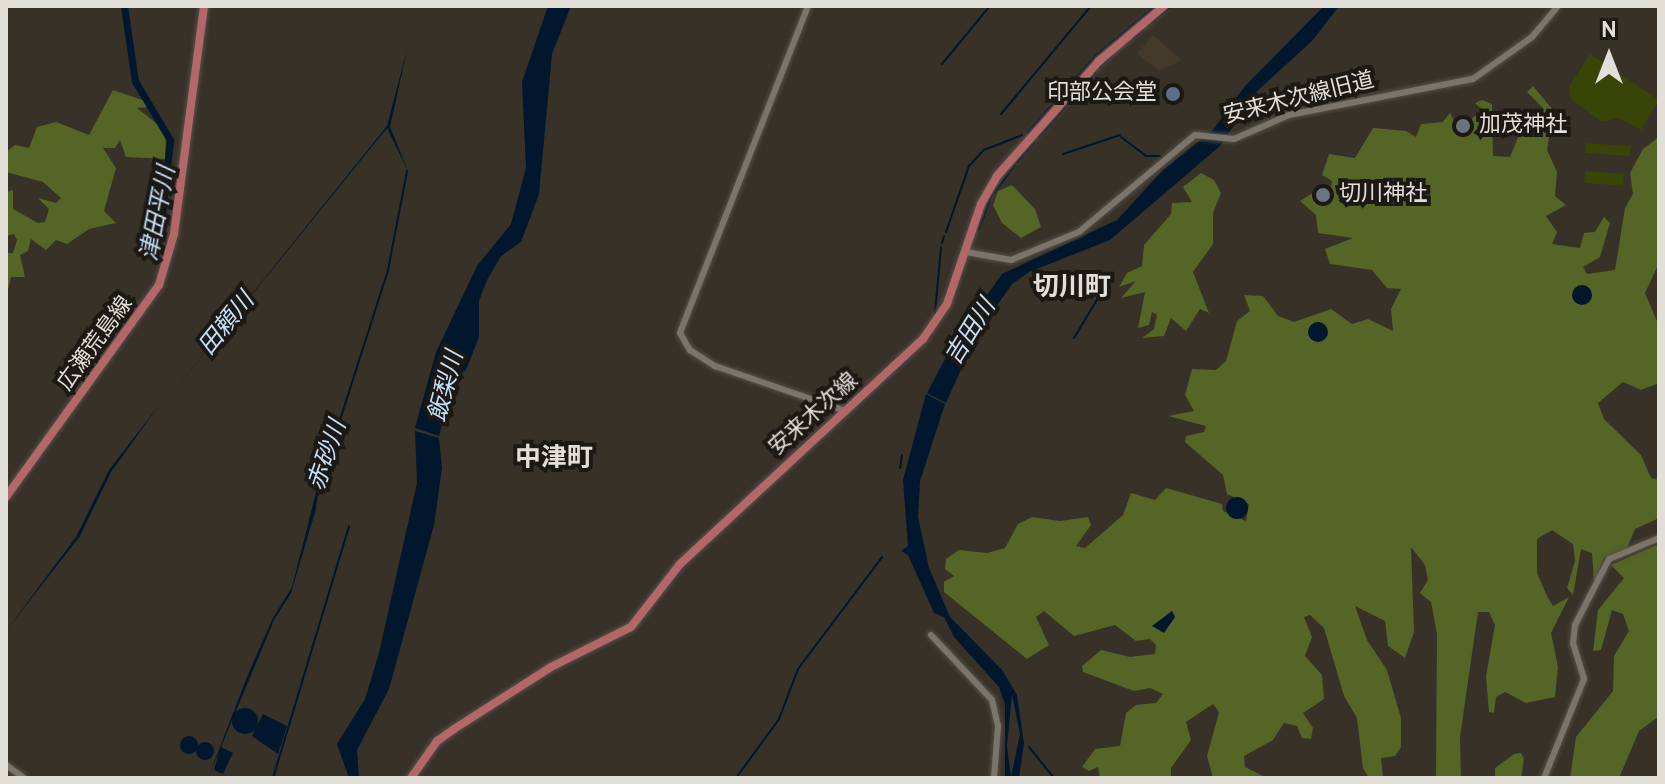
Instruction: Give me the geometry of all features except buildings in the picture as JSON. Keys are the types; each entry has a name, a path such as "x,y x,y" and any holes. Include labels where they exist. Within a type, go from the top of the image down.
{"main road":[{"name":"広瀬荒島線","path":"6,497 159,285 174,234 204,6"},
{"name":"安来木次線","path":"411,778 437,741 454,729 551,667 631,627 670,574 934,326 966,252 981,204 997,176 1104,55 1164,6"}],"street":[{"path":"808,6 680,333 690,350 715,366 846,411"},
{"name":"安来木次線旧道","path":"966,252 1011,260 1079,232 1201,132 1228,139 1289,115 1473,79 1532,37 1558,6"},
{"path":"1544,778 1584,679 1573,644 1577,620 1609,559 1659,538"},
{"path":"931,635 992,700 998,726 994,778"},
{"path":"6,765 24,778"}],"shaded area":[{"path":"1153,35 1182,60 1159,71 1137,54"}],"green space":[{"path":"1590,54 1659,100 1641,130 1619,118 1602,122 1571,99 1569,87"},
{"path":"1533,86 1553,110 1547,150 1557,172 1555,196 1566,205 1546,216 1557,232 1552,244 1580,248 1584,233 1595,232 1604,217 1610,223 1600,257 1583,267 1587,274 1615,270 1625,208 1633,194 1630,173 1643,149 1659,137 1659,263 1645,293 1659,326 1659,383 1641,390 1623,382 1598,403 1604,419 1641,455 1651,478 1659,480 1659,518 1635,529 1627,548 1604,558 1594,583 1592,553 1581,549 1573,595 1567,588 1575,561 1573,544 1552,530 1537,539 1537,573 1547,596 1553,606 1569,597 1551,633 1558,667 1555,697 1526,703 1505,692 1496,697 1494,713 1489,712 1486,676 1495,625 1489,612 1478,612 1460,737 1461,778 1436,778 1437,634 1431,602 1420,593 1428,580 1425,565 1411,547 1414,632 1405,658 1388,646 1385,621 1355,606 1367,640 1387,670 1401,718 1401,747 1395,756 1381,758 1383,778 1369,778 1363,768 1357,718 1344,696 1324,628 1310,615 1304,617 1312,637 1305,656 1322,675 1324,699 1303,713 1313,728 1311,739 1302,738 1297,726 1284,723 1273,740 1244,756 1245,767 1267,778 1213,778 1207,756 1219,712 1213,704 1186,722 1191,740 1171,768 1171,778 1100,778 1098,767 1089,771 1082,767 1095,749 1120,746 1126,713 1136,705 1156,703 1163,694 1150,688 1134,691 1083,672 1082,666 1101,650 1130,657 1155,654 1156,645 1150,639 1136,641 1115,625 1074,636 1044,611 1036,617 1049,645 1027,659 944,592 944,582 954,576 945,569 946,559 959,550 987,553 1005,548 1018,524 1032,517 1060,521 1088,517 1091,525 1076,546 1085,548 1123,515 1131,493 1155,500 1166,488 1222,504 1223,511 1246,521 1249,504 1227,494 1223,475 1185,442 1186,436 1204,432 1206,426 1168,416 1194,411 1185,395 1192,369 1216,370 1226,361 1237,321 1250,311 1244,295 1263,296 1278,316 1294,322 1331,309 1352,324 1368,319 1393,331 1391,309 1401,289 1387,288 1372,270 1330,264 1325,249 1353,238 1318,233 1316,215 1300,201 1314,192 1330,196 1332,181 1322,175 1329,154 1355,158 1373,128 1406,131 1416,137 1421,124 1443,122 1450,113 1463,138 1473,117 1486,113 1475,103 1482,100 1492,104 1493,156 1510,157 1519,135 1542,123 1544,109 1527,92"},
{"path":"113,90 145,101 148,107 137,108 166,131 165,159 126,157 120,140 115,148 103,148 116,168 104,211 116,223 89,229 67,244 56,240 46,250 31,239 28,251 20,255 25,277 11,277 6,298 6,253 13,253 17,240 14,234 6,236 6,192 13,190 13,209 38,223 45,222 49,209 38,198 56,203 61,198 43,182 6,172 6,152 15,145 29,148 37,127 56,122 89,135"},
{"path":"1586,143 1631,146 1630,156 1585,153"},
{"path":"1585,171 1624,174 1623,186 1584,183"},
{"path":"1201,173 1214,180 1221,193 1213,213 1213,244 1193,272 1209,313 1200,309 1186,331 1171,318 1164,336 1142,338 1154,329 1157,315 1152,312 1149,325 1138,328 1145,292 1121,298 1136,281 1119,287 1127,273 1142,266 1144,245 1171,214 1172,203 1192,202 1183,187"},
{"path":"1012,185 1035,209 1041,227 1021,238 1002,223 993,205 998,191"},
{"path":"1659,544 1658,717 1639,731 1619,778 1570,778 1576,737 1613,691 1614,656 1629,631 1623,614 1612,610 1601,650 1593,651 1598,610 1624,578 1611,565"},
{"path":"1521,753 1524,759 1521,778 1495,778 1495,768 1514,754"}],"water":[{"name":"飯梨川","path":"548,6 571,6 552,54 539,194 521,242 501,256 487,280 479,301 479,337 466,370 455,377 439,436 415,428 436,352 477,266 511,224 526,168 522,82"},
{"name":"吉田川","path":"1324,6 1339,6 1312,41 1256,92 1220,146 1110,240 1029,272 1012,284 977,334 946,403 927,393 954,342 1002,274 1117,220 1163,170 1213,130 1245,86"},
{"path":"407,50 390,127 408,171 387,128 164,403 387,126"},
{"path":"1582,285 1589,288 1592,295 1589,302 1582,305 1575,302 1572,295 1575,288"},
{"path":"1318,322 1325,325 1328,332 1325,339 1318,342 1311,339 1308,332 1311,325"},
{"path":"926,394 945,404 920,481 918,517 929,568 950,617 1002,670 1017,695 1024,743 1019,778 1005,778 1005,704 999,687 954,637 944,617 934,613 908,555 901,551 908,546 903,480","holes":["1012,694 1020,734 1011,777 1007,746"]},
{"path":"160,404 111,472 80,536 6,631 76,537 109,470"},
{"path":"415,431 439,438 442,468 434,525 389,689 357,750 359,778 349,778 337,744 365,699 379,653 417,483"},
{"path":"320,477 316,509 291,593 274,620 221,747 233,753 223,774 214,770 219,752 208,778 249,672 273,618 292,587"},
{"path":"1237,497 1245,500 1248,508 1245,516 1237,519 1229,516 1226,508 1229,500"},
{"path":"1172,611 1175,617 1164,633 1152,626"},
{"path":"245,708 254,712 258,721 254,730 245,734 236,730 232,721 236,712"},
{"path":"263,714 287,726 278,754 252,736"},
{"path":"189,736 198,745 189,754 180,745"},
{"path":"205,742 214,751 205,760 196,751"}],"waterway":[{"name":"津田平川","path":"124,6 135,81 170,140 162,212"},
{"path":"942,64 990,6"},
{"path":"1001,114 1091,6"},
{"path":"1028,132 1096,55 1155,6"},
{"path":"1149,24 1172,6"},
{"path":"1133,38 1143,30"},
{"path":"1099,68 1112,55"},
{"path":"1039,137 1096,72"},
{"path":"946,232 969,166 984,150 1022,135"},
{"path":"1063,154 1120,135"},
{"path":"1121,137 1146,156 1160,156"},
{"path":"1017,162 1034,143"},
{"path":"979,230 991,197 1015,165"},
{"name":"赤砂川","path":"321,479 388,270 407,171"},
{"path":"942,243 944,236"},
{"path":"935,313 941,247"},
{"path":"1074,338 1098,298"},
{"path":"900,468 902,455"},
{"path":"273,778 349,526"},
{"path":"736,778 779,719 798,669 882,557"},
{"path":"1029,747 1054,778"}],"place":[{"name":"印部公会堂","path":"1173,94"},
{"name":"加茂神社","path":"1463,126"},
{"name":"切川神社","path":"1323,195"}],"district":[{"name":"切川町","path":"1072,289"},
{"name":"中津町","path":"554,460"}],"water label":[{"name":"田頼川","path":"228,325"}]}
